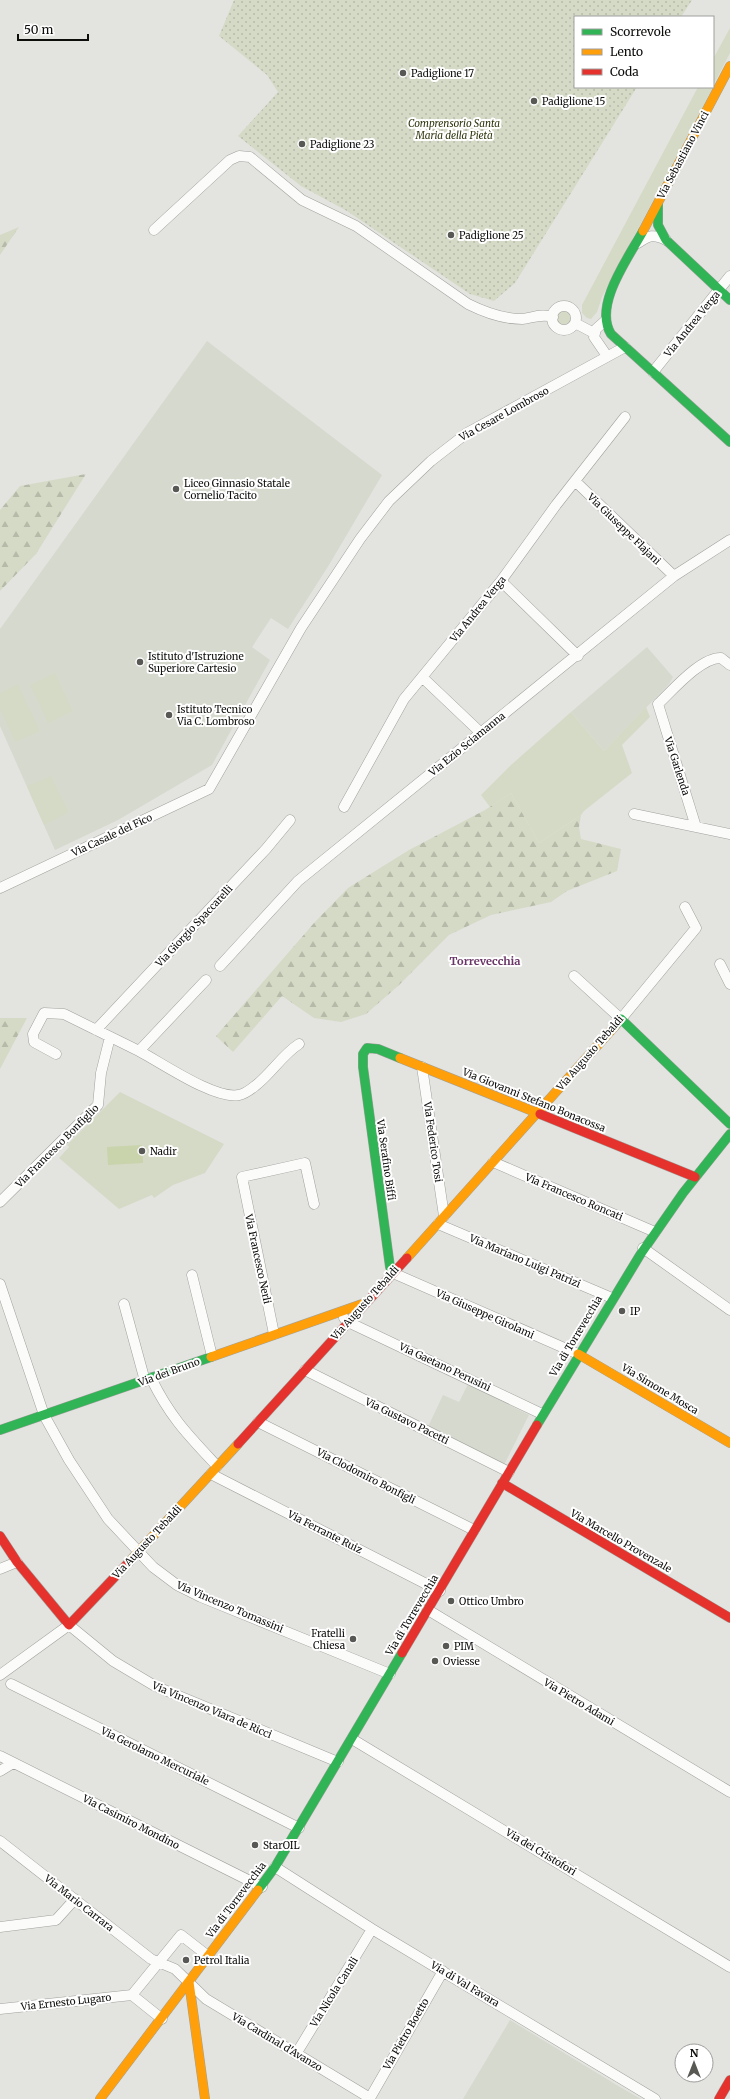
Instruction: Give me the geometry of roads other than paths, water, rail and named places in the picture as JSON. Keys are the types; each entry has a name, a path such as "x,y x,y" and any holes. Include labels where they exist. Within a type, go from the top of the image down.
{"street":[{"name":"Via Sebastiano Vinci","path":"605,321 605,310 609,295 730,66"},
{"path":"154,230 230,160 239,156 250,157 302,200 356,226 468,304 483,311 521,319 547,315 552,317"},
{"path":"658,203 658,225 666,240 730,300"},
{"path":"636,244 648,236 657,236 666,240"},
{"name":"Via Andrea Verga","path":"653,372 730,276"},
{"path":"567,307 575,314 575,323 570,328 562,329 555,325 552,317 556,309 567,307"},
{"path":"607,356 594,339 594,333 605,321 610,332 625,347 730,442"},
{"path":"575,323 594,333"},
{"name":"Via Cesare Lombroso","path":"218,776 301,628 360,539 389,501 431,461 467,433 625,347"},
{"name":"Via Andrea Verga","path":"344,807 398,708 501,581 575,481 625,417"},
{"name":"Via Giuseppe Flajani","path":"575,481 674,576"},
{"name":"Via Ezio Sciamanna","path":"220,966 298,881 480,733 578,656 674,576 730,540"},
{"path":"501,581 578,656"},
{"name":"Via Garlenda","path":"696,827 658,704 690,674 707,661 721,658 730,664"},
{"path":"422,677 480,733"},
{"name":"Via Casale del Fico","path":"0,888 202,794 211,788 218,776"},
{"path":"634,814 730,834"},
{"name":"Via Giorgio Spaccarelli","path":"96,1030 266,849 290,820"},
{"name":"Via Augusto Tebaldi","path":"0,1675 69,1625 139,1552 538,1114 621,1019 696,928 685,907"},
{"path":"720,964 730,984"},
{"path":"574,976 730,1124"},
{"path":"139,1051 206,980"},
{"path":"56,1054 34,1042 33,1034 44,1013 64,1014 139,1051 208,1090 218,1094 238,1096 256,1086 290,1050 299,1044"},
{"name":"Via Francesco Bonfiglio","path":"0,1202 98,1105 100,1099 101,1073 110,1037"},
{"name":"Via Giovanni Stefano Bonacossa","path":"365,1050 372,1048 378,1049 695,1177"},
{"name":"Via Serafino Biffi","path":"365,1050 363,1067 390,1267 393,1273"},
{"name":"Via Federico Tosi","path":"422,1067 441,1220"},
{"name":"Via di Torrevecchia","path":"103,2098 208,1956 262,1887 299,1828 440,1591 542,1414 643,1248 695,1177 730,1134"},
{"name":"Via Francesco Roncati","path":"493,1162 655,1232"},
{"name":"Via Francesco Nerli","path":"274,1334 242,1177 305,1163 314,1204"},
{"name":"Via Mariano Luigi Patrizi","path":"441,1220 612,1298"},
{"path":"643,1248 730,1310"},
{"name":"Via Giuseppe Girolami","path":"393,1273 578,1354"},
{"path":"192,1275 212,1356"},
{"name":"Via Vincenzo Tomassini","path":"0,1284 44,1415 63,1451 104,1513 160,1574 184,1589 390,1674"},
{"name":"Via dei Bruno","path":"0,1430 148,1380 274,1334 365,1303"},
{"name":"Via Ferrante Ruiz","path":"124,1304 148,1380 179,1425 214,1470 440,1591"},
{"path":"338,1312 348,1322"},
{"name":"Via Gaetano Perusini","path":"348,1322 542,1414"},
{"name":"Via Simone Mosca","path":"578,1354 730,1444"},
{"name":"Via Gustavo Pacetti","path":"305,1370 509,1472"},
{"name":"Via Clodomiro Bonfigli","path":"258,1422 474,1530"},
{"name":"Via Marcello Provenzale","path":"502,1483 730,1618"},
{"name":"Via Vincenzo Viara de Ricci","path":"0,1536 17,1562 69,1625 114,1661 160,1688 338,1762"},
{"path":"0,1569 17,1562"},
{"name":"Via Pietro Adami","path":"428,1610 730,1792"},
{"name":"Via Gerolamo Mercuriale","path":"11,1684 299,1828"},
{"name":"Via dei Cristofori","path":"352,1739 730,1967"},
{"name":"Via Casimiro Mondino","path":"0,1756 262,1887"},
{"path":"0,1771 13,1763"},
{"name":"Via Mario Carrara","path":"0,1840 153,1960 175,1969 189,1982"},
{"name":"Via di Val Favara","path":"275,1867 372,1929 655,2099"},
{"path":"0,1927 56,1920 75,1899"},
{"name":"Via Nicola Canali","path":"296,2054 372,1929"},
{"path":"162,2019 132,1995 181,1936 208,1956"},
{"name":"Via Pietro Boetto","path":"370,2098 443,1971"},
{"path":"189,1982 205,2099"},
{"name":"Via Cardinal d'Avanzo","path":"189,1982 206,1999 370,2098"},
{"name":"Via Ernesto Lugaro","path":"0,2009 132,1995"},
{"path":"193,2008 198,2000 206,1999"},
{"path":"175,2002 185,2003 193,2008"},
{"path":"719,2099 730,2080"}],"place":[{"name":"Padiglione 17","path":"403,73"},
{"name":"Padiglione 15","path":"534,101"},
{"name":"Padiglione 23","path":"302,144"},
{"name":"Padiglione 25","path":"451,235"},
{"name":"Liceo Ginnasio Statale Cornelio Tacito","path":"176,489"},
{"name":"Istituto d'Istruzione Superiore Cartesio","path":"140,662"},
{"name":"Istituto Tecnico Via C. Lombroso","path":"169,715"},
{"name":"Nadir","path":"142,1151"},
{"name":"IP","path":"622,1311"},
{"name":"Ottico Umbro","path":"451,1601"},
{"name":"Fratelli Chiesa","path":"353,1639"},
{"name":"PIM","path":"446,1646"},
{"name":"Oviesse","path":"435,1661"},
{"name":"StarOIL","path":"255,1845"},
{"name":"Petrol Italia","path":"186,1960"}],"district":[{"name":"Torrevecchia","path":"485,961"}],"park label":[{"name":"Comprensorio Santa Maria della Pietà","path":"454,128"}]}
